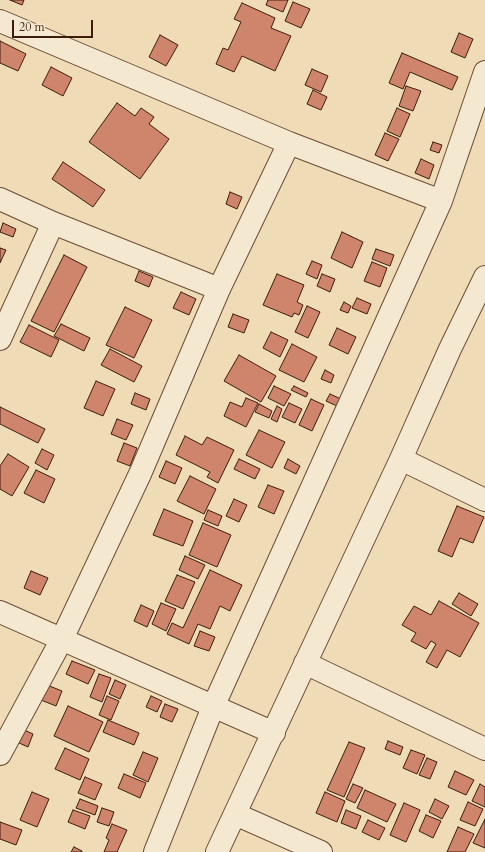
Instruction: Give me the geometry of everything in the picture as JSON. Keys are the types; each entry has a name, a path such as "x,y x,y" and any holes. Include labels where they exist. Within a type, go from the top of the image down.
{"street":[{"path":"0,21 289,143 441,202"},
{"path":"155,852 213,707 441,202 485,72"},
{"path":"0,754 62,639 140,474 219,289 289,143"},
{"path":"0,200 53,223 219,289"},
{"path":"0,339 53,223"},
{"path":"217,852 274,733 305,663 401,460 450,349 485,277"},
{"path":"401,460 485,500"},
{"path":"0,612 274,733"},
{"path":"305,663 485,749"},
{"path":"235,814 320,852"}],"building":[{"path":"10,0 24,0 22,5"},
{"path":"268,0 288,0 283,12 266,5"},
{"path":"293,2 310,9 301,28 285,21"},
{"path":"242,3 275,18 271,28 291,36 275,71 242,56 234,72 216,64 223,48 228,50 241,22 234,19"},
{"path":"459,33 473,39 465,58 451,52"},
{"path":"160,35 178,45 166,66 149,57"},
{"path":"0,41 26,54 18,71 0,63"},
{"path":"402,53 458,77 452,90 410,72 403,89 389,83"},
{"path":"51,67 72,78 63,96 42,85"},
{"path":"312,69 328,76 321,92 305,85"},
{"path":"406,86 421,91 413,111 399,106"},
{"path":"313,90 327,97 321,110 307,104"},
{"path":"117,103 135,116 141,108 154,117 149,124 169,139 140,179 89,142"},
{"path":"397,108 410,114 400,137 387,131"},
{"path":"385,133 399,139 388,161 375,155"},
{"path":"433,142 442,145 439,153 430,150"},
{"path":"421,159 434,165 429,179 415,173"},
{"path":"63,162 105,190 93,207 52,179"},
{"path":"230,192 242,197 237,209 226,204"},
{"path":"3,223 16,229 13,237 0,232"},
{"path":"342,232 363,242 352,268 331,258"},
{"path":"0,248 6,250 0,263"},
{"path":"376,249 394,255 390,266 372,259"},
{"path":"64,255 87,267 54,332 31,321"},
{"path":"312,261 322,265 317,279 306,274"},
{"path":"372,262 387,268 380,287 364,281"},
{"path":"139,271 153,277 149,287 135,281"},
{"path":"277,274 304,285 297,302 303,305 299,315 294,313 292,317 263,305"},
{"path":"322,274 335,279 330,292 317,286"},
{"path":"181,292 196,299 189,315 173,308"},
{"path":"357,298 371,304 367,314 352,308"},
{"path":"344,302 351,306 348,313 340,310"},
{"path":"307,306 320,312 308,338 295,332"},
{"path":"125,307 152,320 134,358 106,345"},
{"path":"233,314 249,320 244,333 228,327"},
{"path":"61,324 90,338 84,351 54,336"},
{"path":"29,325 59,340 51,357 20,342"},
{"path":"337,328 356,337 348,354 329,345"},
{"path":"271,332 288,340 280,357 263,348"},
{"path":"292,344 317,357 304,382 279,370"},
{"path":"110,349 142,366 134,382 101,365"},
{"path":"239,355 276,376 261,402 224,381"},
{"path":"325,370 334,375 331,383 321,379"},
{"path":"96,381 115,389 103,416 84,408"},
{"path":"274,386 291,394 284,406 268,398"},
{"path":"294,386 308,393 306,397 291,390"},
{"path":"135,393 150,399 146,410 131,404"},
{"path":"330,394 341,399 337,406 326,401"},
{"path":"246,398 258,403 246,427 224,416 230,402 242,407"},
{"path":"311,399 324,405 312,431 299,425"},
{"path":"289,403 302,409 295,423 282,417"},
{"path":"259,404 272,411 269,418 255,412"},
{"path":"277,406 282,409 277,422 271,419"},
{"path":"0,407 45,429 38,443 0,424"},
{"path":"117,419 133,425 126,440 111,434"},
{"path":"259,430 285,442 272,468 246,455"},
{"path":"185,436 202,445 207,437 234,450 218,483 207,477 210,472 176,455"},
{"path":"124,443 137,448 130,466 117,461"},
{"path":"42,449 54,455 47,470 35,463"},
{"path":"8,454 29,467 12,496 0,489 0,466"},
{"path":"239,459 260,469 255,479 234,469"},
{"path":"288,459 300,466 296,474 284,468"},
{"path":"166,461 182,468 175,484 159,477"},
{"path":"36,470 55,479 44,503 24,493"},
{"path":"190,476 216,489 204,514 177,501"},
{"path":"268,485 284,491 274,514 258,507"},
{"path":"234,499 247,505 239,522 226,516"},
{"path":"457,506 484,517 473,543 460,538 452,557 438,551"},
{"path":"164,509 193,521 183,546 153,535"},
{"path":"208,510 222,516 218,526 204,520"},
{"path":"203,523 231,535 217,567 189,555"},
{"path":"185,556 205,565 198,579 179,570"},
{"path":"210,570 242,585 230,611 220,606 210,629 198,624 189,644 167,634 172,623 183,628"},
{"path":"31,571 48,578 40,595 24,588"},
{"path":"177,575 195,582 183,609 165,601"},
{"path":"459,593 478,604 471,616 452,604"},
{"path":"439,601 479,623 460,657 447,650 437,668 426,662 436,644 431,641 426,649 411,641 416,633 402,625 414,606 431,615"},
{"path":"161,603 176,609 166,631 152,624"},
{"path":"141,605 154,611 147,627 134,621"},
{"path":"200,631 215,637 209,651 194,646"},
{"path":"72,661 95,670 88,684 66,674"},
{"path":"99,674 111,678 102,702 90,697"},
{"path":"115,680 126,685 120,699 109,694"},
{"path":"42,683 62,691 56,706 36,698"},
{"path":"107,696 119,701 111,720 99,715"},
{"path":"151,696 162,701 157,712 146,707"},
{"path":"165,704 178,709 172,722 160,717"},
{"path":"68,706 103,722 89,752 54,736"},
{"path":"108,720 139,733 134,745 103,732"},
{"path":"22,729 33,734 28,747 17,742"},
{"path":"388,741 403,747 400,755 385,749"},
{"path":"349,742 365,748 344,797 327,790"},
{"path":"65,748 89,759 80,780 55,769"},
{"path":"411,750 425,755 417,774 403,768"},
{"path":"143,752 158,758 148,782 133,775"},
{"path":"427,758 437,762 430,779 419,775"},
{"path":"455,771 474,780 466,795 448,787"},
{"path":"124,774 146,783 140,798 118,788"},
{"path":"85,777 102,784 95,800 78,793"},
{"path":"353,784 363,788 355,803 346,799"},
{"path":"480,784 485,787 485,807 472,801"},
{"path":"365,790 396,804 387,822 357,808"},
{"path":"32,792 49,799 37,827 20,820"},
{"path":"325,792 345,801 337,822 316,813"},
{"path":"80,799 98,806 95,815 76,808"},
{"path":"435,799 449,806 442,819 429,812"},
{"path":"468,802 483,809 475,826 460,820"},
{"path":"404,803 420,810 406,842 390,835"},
{"path":"102,808 114,812 109,826 97,822"},
{"path":"73,810 90,816 85,829 68,822"},
{"path":"346,810 361,816 356,829 341,823"},
{"path":"426,815 441,821 433,838 419,831"},
{"path":"485,819 485,848 473,843"},
{"path":"368,820 385,828 379,840 362,832"},
{"path":"0,822 22,830 16,845 0,839"},
{"path":"112,824 127,830 117,852 104,852 109,840 106,838"},
{"path":"458,827 474,834 465,852 447,852"},
{"path":"74,847 82,851 82,852 71,852"}]}
